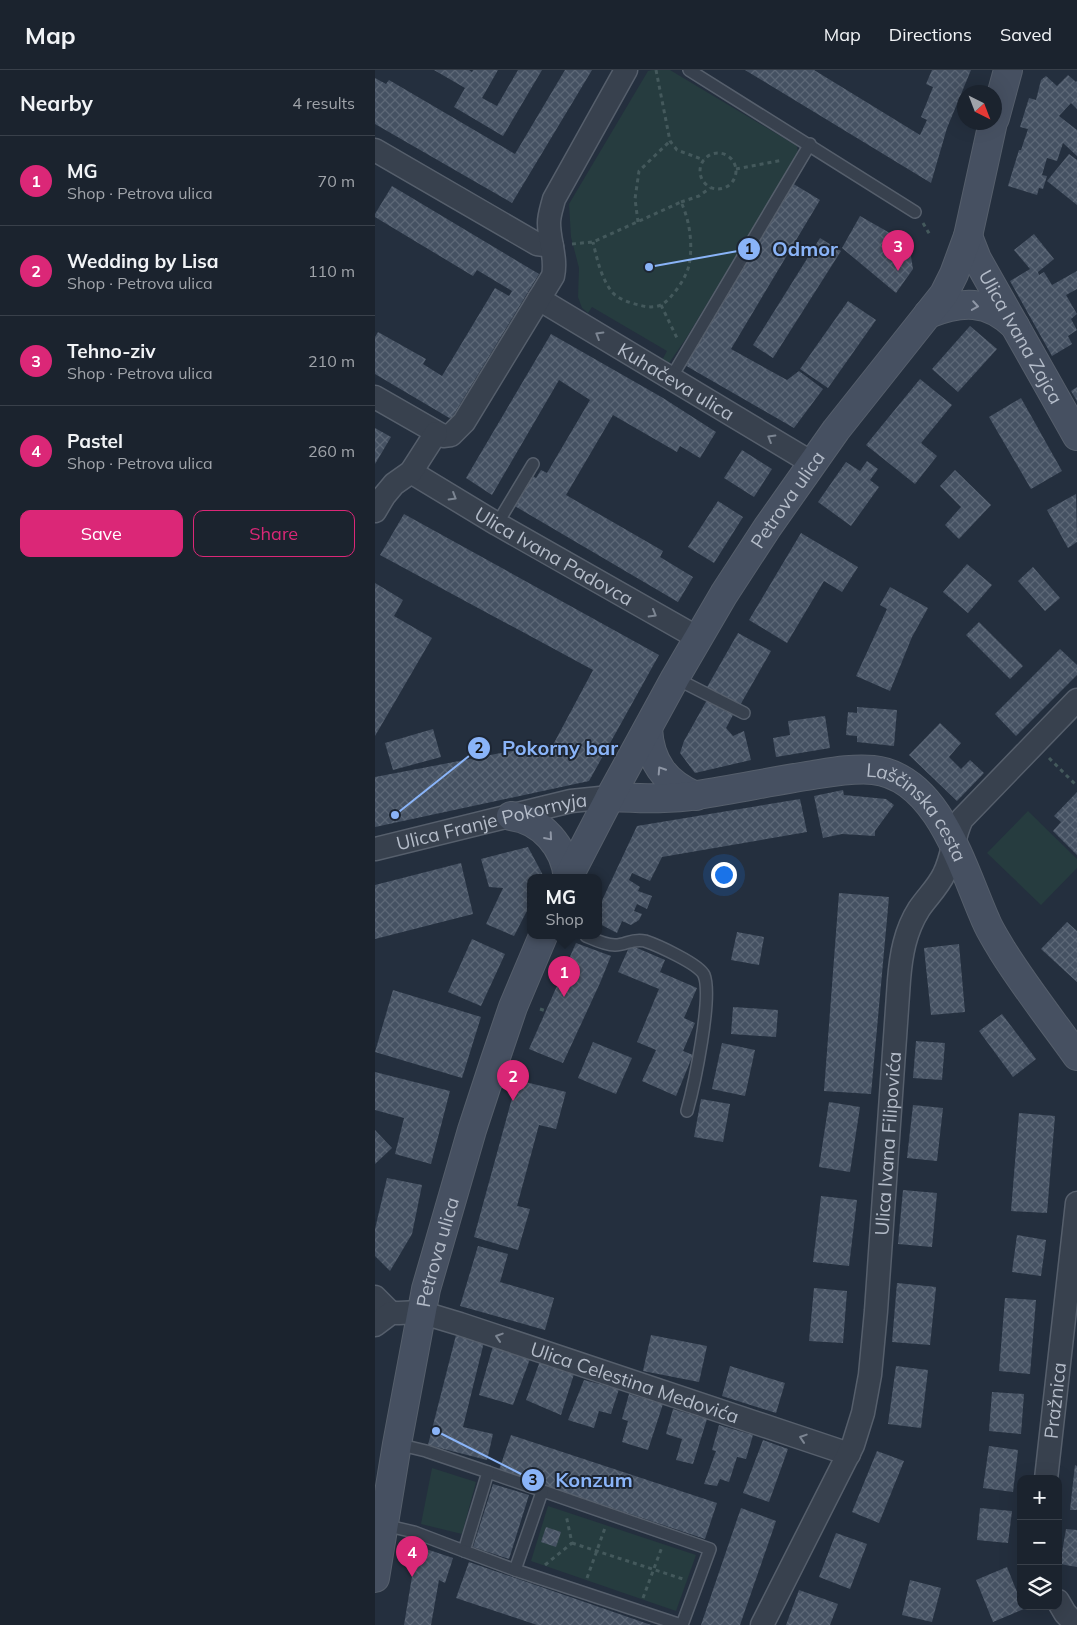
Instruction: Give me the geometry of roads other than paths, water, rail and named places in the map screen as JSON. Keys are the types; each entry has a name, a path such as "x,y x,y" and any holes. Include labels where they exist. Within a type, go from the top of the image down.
{"street":[{"path":"375,397 443,436 451,435 464,422 553,276 561,245 549,223 554,199 626,70"},
{"path":"1002,94 1009,70"},
{"name":"Petrova ulica","path":"570,874 675,678 762,536 836,430 938,303 949,285 968,236 991,130"},
{"path":"375,150 537,244 561,245"},
{"name":"Ulica Ivana Zajca","path":"968,236 972,250 1077,436"},
{"name":"Kuhačeva ulica","path":"539,299 812,463"},
{"path":"928,314 954,305 979,305 1003,315 1017,329"},
{"path":"375,511 394,484 411,472 436,433"},
{"name":"Ulica Ivana Padovca","path":"411,472 497,524 698,638"},
{"name":"Ulica Ivana Filipovića","path":"762,1625 849,1454 863,1413 870,1375 901,956 906,938 913,919 945,873 956,830 967,812 1077,700"},
{"path":"648,729 649,743 653,756 664,776 695,796"},
{"name":"Laščinska cesta","path":"610,797 695,796 836,772 874,770 896,776 917,791 936,813 953,844 987,923 999,944 1077,1056"},
{"name":"Ulica Franje Pokornyja","path":"375,848 571,801 610,797"},
{"path":"511,816 529,819 551,838 563,856 568,874"},
{"name":"Petrova ulica","path":"375,1578 425,1289 483,1096 513,1008 542,939"},
{"name":"Pražnica","path":"1046,1475 1077,1203"},
{"path":"375,1297 383,1319"},
{"name":"Ulica Celestina Medovića","path":"383,1319 420,1312 849,1454"},
{"path":"1062,1609 1076,1625"}],"lane":[{"path":"689,70 915,212"},
{"path":"671,378 809,144"},
{"path":"497,524 533,464"},
{"path":"675,678 744,714"},
{"path":"594,939 616,946 631,940 644,941 691,962 703,973 707,986 703,1022 695,1080 687,1111"},
{"path":"384,1525 413,1532 515,1570 682,1625 709,1549 426,1451 397,1444"},
{"path":"464,1551 488,1472"},
{"path":"515,1570 542,1492"}],"place":[{"name":"Odmor","path":"649,267"},
{"name":"Tehno-ziv","path":"898,271"},
{"name":"Pokorny bar","path":"395,815"},
{"name":"MG","path":"564,997"},
{"name":"Wedding by Lisa","path":"513,1101"},
{"name":"Konzum","path":"436,1431"},
{"name":"Pastel","path":"412,1577"}]}
